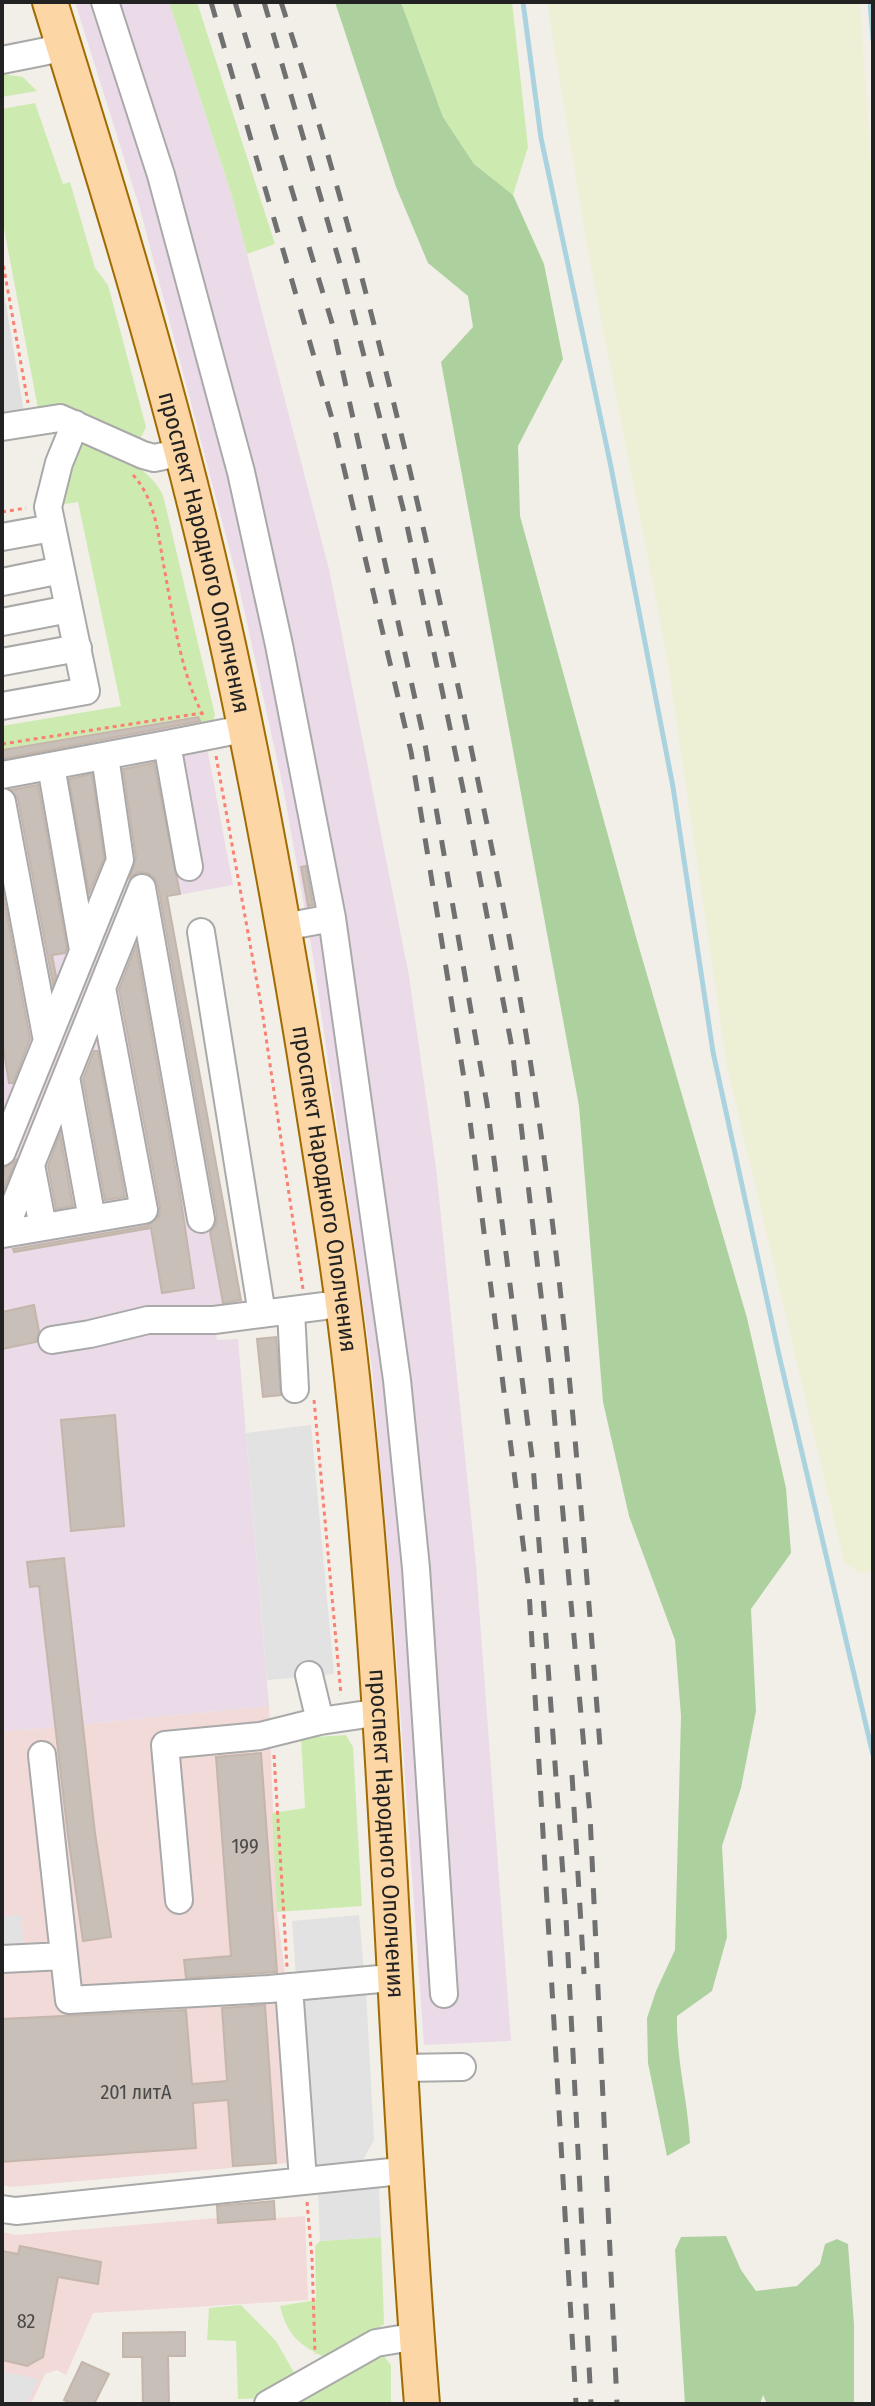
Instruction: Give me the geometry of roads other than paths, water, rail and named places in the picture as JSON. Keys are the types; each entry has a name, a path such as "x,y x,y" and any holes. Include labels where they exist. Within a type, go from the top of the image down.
{"main road":[{"name":"проспект Народного Ополчения","path":"32,2 51,43 127,252 182,452 246,729 284,927 352,1370 362,1707 401,2068 422,2404"},
{"name":"проспект Народного Ополчения","path":"50,2 51,43 164,456 280,1018 307,1309 345,1494 380,1979 402,2404"}],"street":[{"path":"105,2 161,175 241,472 279,645 332,918 397,1380 416,1568 444,1994"},
{"path":"2,46 51,43"},
{"path":"2,60 51,43"},
{"path":"2,427 60,418 143,455 154,458 164,456"},
{"path":"2,706 86,691 50,516 59,463 75,424"},
{"path":"2,537 50,516"},
{"path":"2,582 61,570"},
{"path":"2,622 69,609"},
{"path":"2,662 78,648"},
{"path":"2,775 220,733"},
{"path":"167,744 189,867"},
{"path":"105,756 120,860 142,888 201,1219"},
{"path":"51,766 83,950"},
{"path":"2,802 47,1041"},
{"path":"5,1144 120,860"},
{"path":"102,988 144,1210 3,1234 142,888"},
{"path":"284,927 332,918"},
{"path":"201,932 262,1314"},
{"path":"66,1077 92,1219"},
{"path":"2,1101 5,1144"},
{"path":"31,1165 43,1227"},
{"path":"52,1340 148,1320 214,1320 307,1309 304,1388"},
{"path":"309,1675 320,1721"},
{"path":"179,1900 165,1745 272,1733 362,1707"},
{"path":"42,1755 69,2000 380,1979"},
{"path":"2,1959 64,1956"},
{"path":"289,1987 303,2180"},
{"path":"401,2068 462,2067"},
{"path":"2,2209 16,2211 391,2172"},
{"path":"268,2404 376,2343 400,2339"}],"waterway":[{"path":"523,2 541,138 610,462 673,787 713,1052 779,1355 873,1755"},
{"path":"870,2 873,40"}],"railway":[{"path":"211,2 333,422 411,752 467,1097 529,1591 576,2404"},
{"path":"235,2 332,323 425,744 487,1104 533,1465 566,1917 591,2404"},
{"path":"264,2 344,278 405,516 463,789 512,1048 551,1380 590,1815 617,2404"},
{"path":"281,2 354,249 397,416 454,667 513,956 542,1139 563,1312 600,1746"},
{"path":"572,1775 584,1974"}]}
